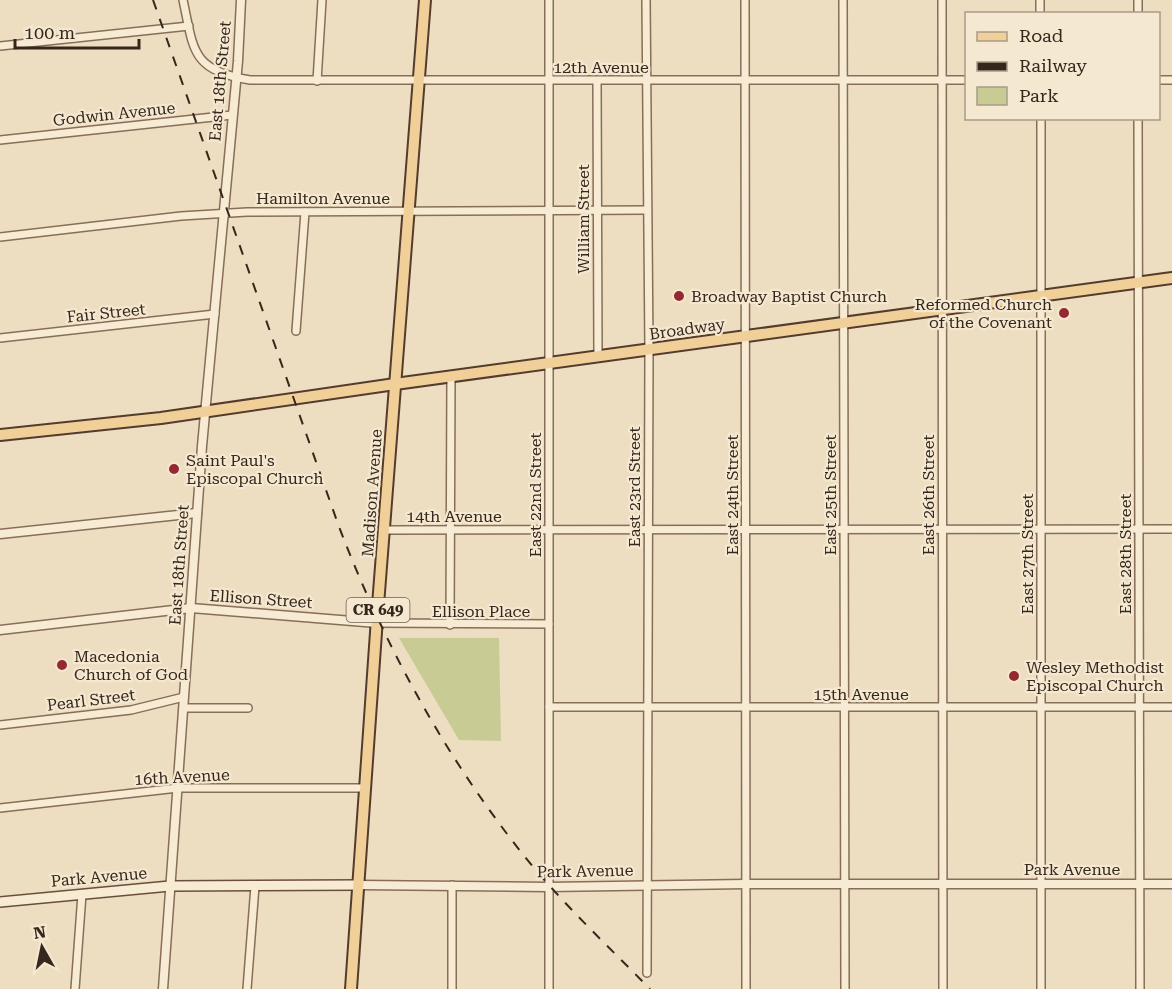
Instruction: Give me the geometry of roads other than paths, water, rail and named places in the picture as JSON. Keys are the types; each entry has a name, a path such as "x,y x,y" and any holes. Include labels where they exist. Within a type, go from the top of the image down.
{"main road":[{"name":"Madison Avenue","path":"351,989 376,623 425,0"},
{"name":"Broadway","path":"0,435 161,418 451,376 1172,278"},
{"name":"Park Avenue","path":"0,902 170,886 359,885"}],"street":[{"name":"12th Avenue","path":"183,0 194,47 202,62 220,72 250,80 965,80"},
{"name":"East 18th Street","path":"163,989 197,513 241,0"},
{"path":"316,81 322,0"},
{"name":"East 22nd Street","path":"549,0 549,989"},
{"name":"East 23rd Street","path":"646,0 649,350 647,973"},
{"name":"East 24th Street","path":"745,0 746,989"},
{"name":"East 25th Street","path":"843,0 845,989"},
{"name":"East 26th Street","path":"942,0 943,989"},
{"path":"0,46 189,26"},
{"name":"William Street","path":"597,81 597,356"},
{"name":"Godwin Avenue","path":"0,140 232,115"},
{"name":"East 27th Street","path":"1041,120 1041,989"},
{"name":"East 28th Street","path":"1138,120 1140,989"},
{"name":"Hamilton Avenue","path":"0,237 224,213 647,210"},
{"path":"296,331 305,212"},
{"name":"Fair Street","path":"0,338 215,314"},
{"path":"450,625 451,376"},
{"path":"0,534 197,513"},
{"name":"14th Avenue","path":"385,530 1172,529"},
{"name":"Ellison Street","path":"0,630 191,608 376,623"},
{"name":"Ellison Place","path":"376,623 549,624"},
{"name":"Pearl Street","path":"0,725 140,708 184,698"},
{"name":"15th Avenue","path":"549,707 1172,707"},
{"path":"184,708 248,708"},
{"name":"16th Avenue","path":"0,808 177,788 366,788"},
{"name":"Park Avenue","path":"359,885 548,887 746,884 1172,884"},
{"path":"452,885 452,989"},
{"path":"247,989 255,886"},
{"path":"75,989 82,894"}],"railway":[{"path":"153,0 338,524 396,655 418,698 468,780 496,819 555,891 650,989"}],"place":[{"name":"Broadway Baptist Church","path":"679,296"},
{"name":"Reformed Church of the Covenant","path":"1064,313"},
{"name":"Saint Paul's Episcopal Church","path":"174,469"},
{"name":"Macedonia Church of God","path":"62,665"},
{"name":"Wesley Methodist Episcopal Church","path":"1014,676"}]}
